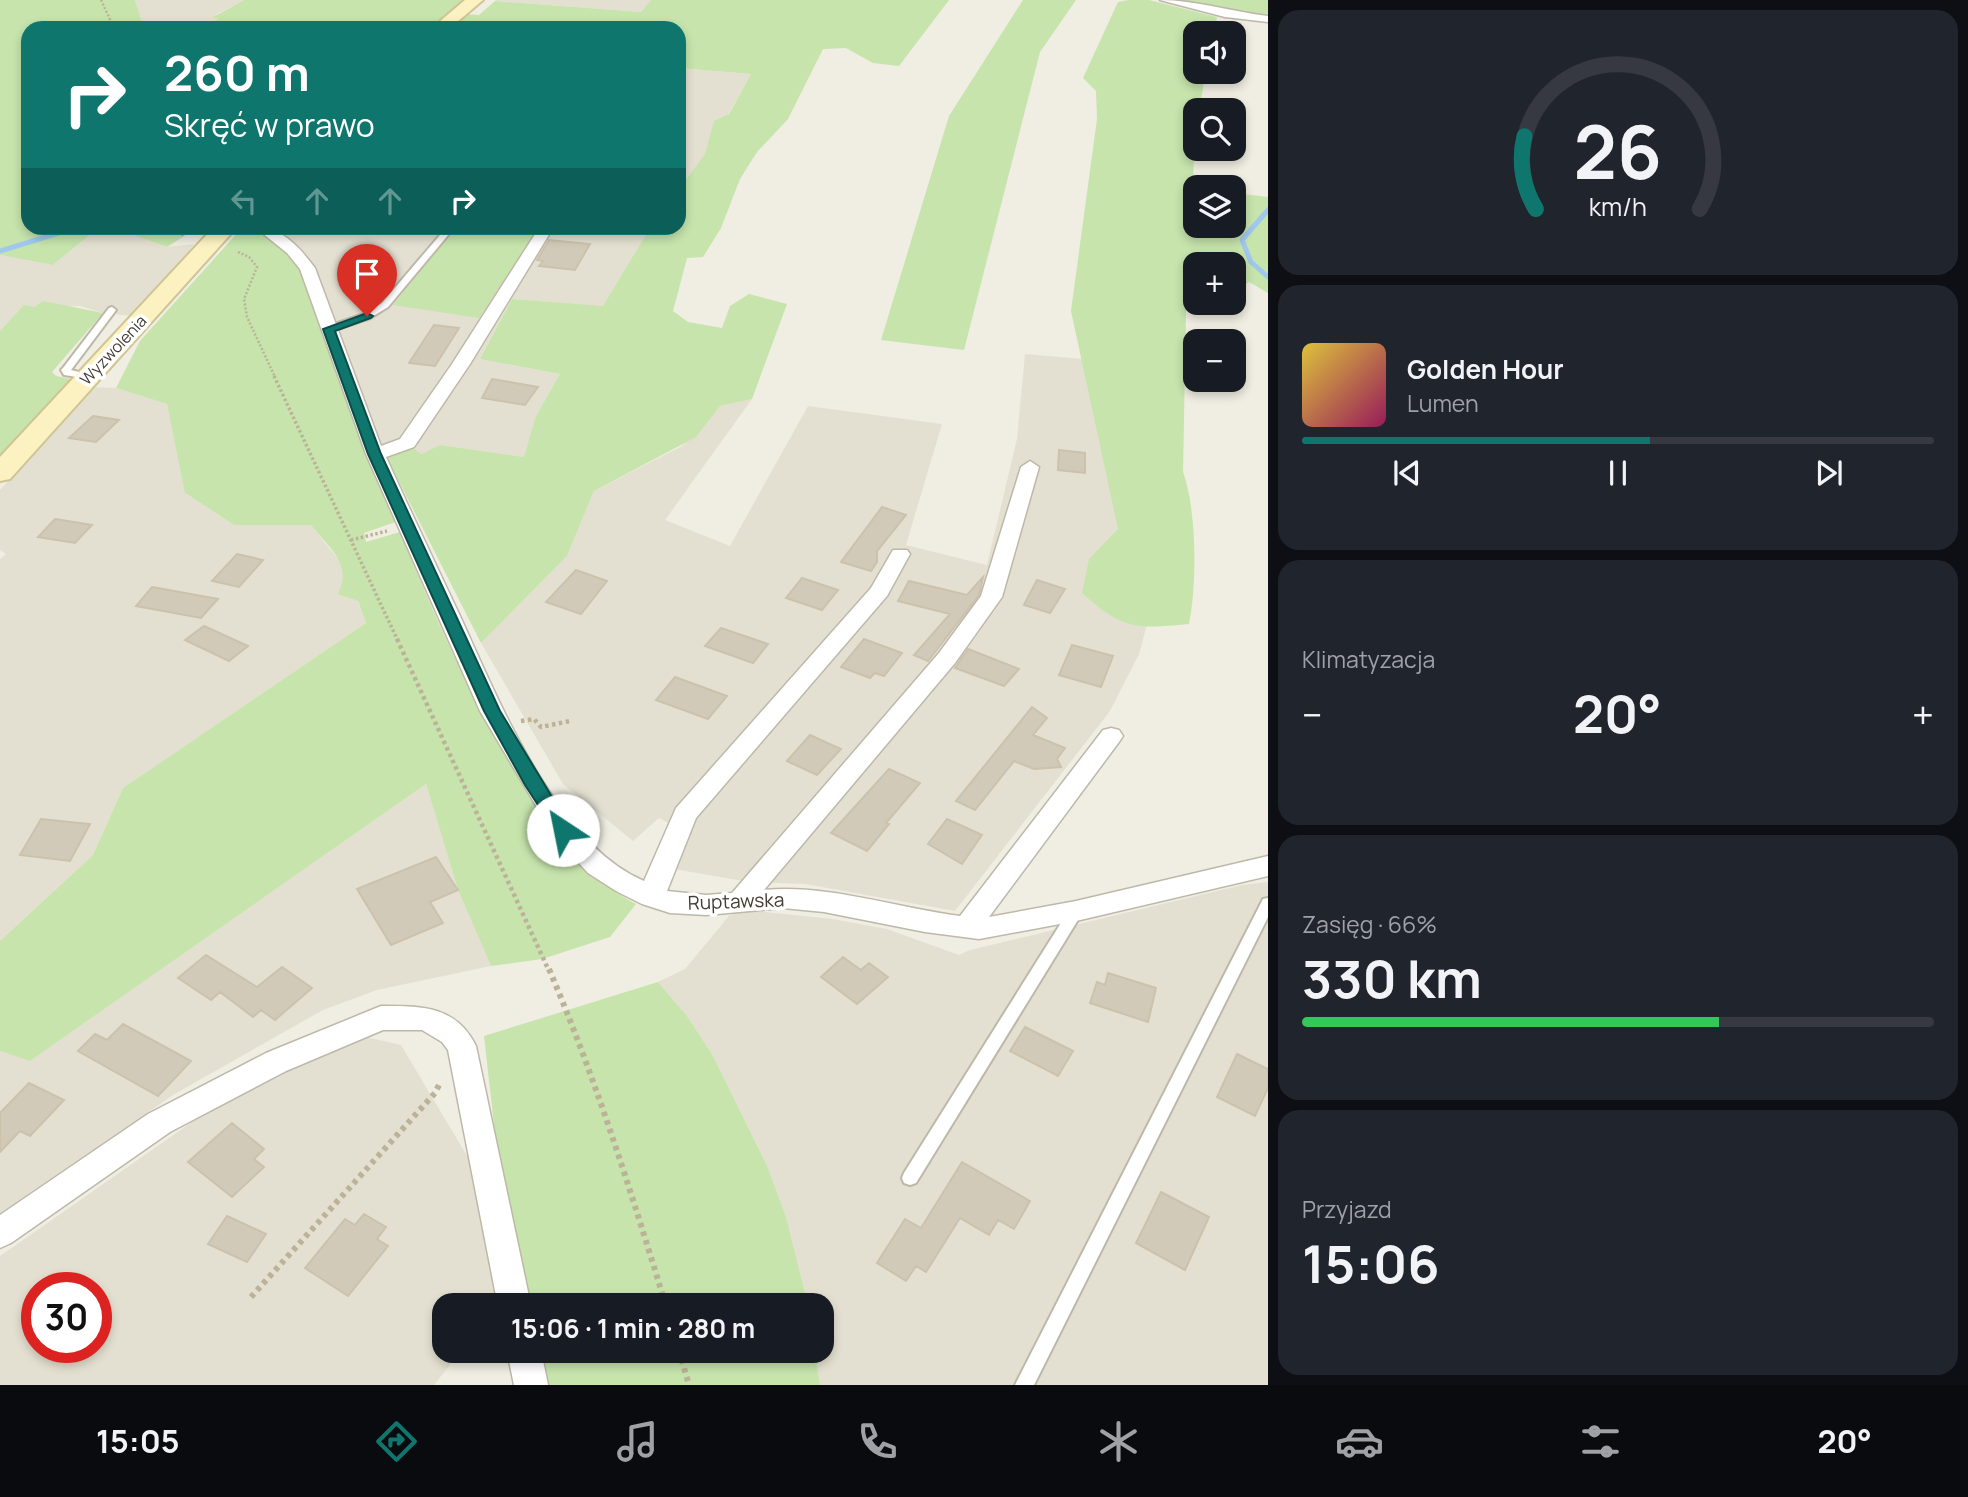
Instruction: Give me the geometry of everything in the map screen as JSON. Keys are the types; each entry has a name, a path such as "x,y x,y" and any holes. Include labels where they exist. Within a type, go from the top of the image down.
{"street":[{"path":"449,21 475,0"},
{"path":"1166,0 1225,14 1268,19"},
{"name":"Wyzwolenia","path":"0,473 219,235"},
{"name":"Ruptawska","path":"272,235 292,250 307,268 375,454 499,724 545,803 576,846 597,866 625,884 670,903 706,905 783,898 824,902 965,929 996,928 1268,866"},
{"path":"375,454 407,443 461,364 543,235"},
{"path":"740,901 780,850 947,658 990,597 1030,467"},
{"path":"651,897 685,814 880,591 900,554"},
{"path":"965,929 1111,736"},
{"path":"0,1233 159,1124 276,1062 381,1018 427,1018 452,1034 462,1046 512,1293"},
{"path":"526,1363 531,1385"}],"lane":[{"path":"329,329 367,316 385,305 444,235"},
{"path":"88,377 66,373 66,370 112,310"},
{"path":"1024,1385 1268,903"},
{"path":"910,1178 1076,911"}],"path":[{"path":"101,0 111,21"},
{"path":"238,252 249,257 257,267 244,299 247,317 516,894 570,1019 620,1155 662,1293"},
{"path":"351,540 407,525"},
{"path":"499,724 534,719 541,727 569,721"},
{"path":"251,1297 435,1093 462,1046"},
{"path":"683,1363 689,1385"}],"shaded area":[{"path":"135,0 244,0 215,15 221,18 213,21 142,21"},
{"path":"496,0 651,0 642,12 495,1"},
{"path":"686,69 751,74 707,152 686,180"},
{"path":"89,235 134,235 167,247 194,244 171,278 142,301 133,316 103,313 80,306 35,307 0,331 0,255 53,265"},
{"path":"282,235 646,235 603,307 512,299 480,359 560,374 536,416 524,457 440,445 421,454 383,448 316,271 301,251"},
{"path":"1025,354 1083,359 1101,426 1158,584 1139,654 1110,711 955,911 805,884 749,882 662,867 679,829 659,818 633,841 563,784 481,643 567,556 594,491 682,446 720,406 752,399 665,520 730,546 808,406 942,424 906,545 987,565 1017,439"},
{"path":"92,387 116,388 167,404 186,494 234,525 311,525 345,568 366,623 123,788 93,855 0,941 0,559 6,554 0,550 0,490"},
{"path":"426,784 458,890 491,966 377,990 323,1010 173,1095 0,1213 0,1051 30,1061"},
{"path":"1268,882 1268,1385 820,1385 817,1363 834,1363 834,1293 805,1293 786,1217 768,1168 713,1056 687,1016 658,982 685,969 729,916 745,910 833,919 887,929 959,955 970,950 1242,885"},
{"path":"366,1037 401,1045 479,1176 497,1293 432,1293 432,1363 451,1363 434,1385 0,1385 0,1256 192,1122 275,1074"}],"green space":[{"path":"0,0 135,0 142,21 21,21 21,235 89,235 53,265 0,255"},
{"path":"244,0 463,0 439,21 213,21 219,19 213,17"},
{"path":"651,0 949,0 899,66 873,63 846,48 823,49 788,119 757,152 740,179 721,228 703,257 687,258 673,311 688,322 722,328 730,306 749,294 787,304 752,399 720,406 696,437 594,491 567,556 481,643 386,456 410,446 421,454 440,445 524,457 536,416 560,374 480,359 512,299 603,306 646,235 686,235 686,180 705,154 714,121 729,114 751,74 686,69 686,21 456,21 465,14 479,15 495,1 641,12"},
{"path":"1023,0 1076,0 1040,52 964,350 881,340 949,116"},
{"path":"1149,0 1217,17 1216,21 1183,21 1183,84 1204,84 1201,98 1183,98 1183,161 1194,161 1193,175 1183,175 1183,238 1246,238 1246,194 1268,197 1268,293 1249,282 1246,284 1246,252 1183,252 1183,315 1186,315 1186,329 1183,329 1183,472 1191,507 1194,548 1189,624 1131,624 1109,614 1082,593 1089,559 1118,529 1071,311 1097,119 1096,91 1083,78 1118,2"},
{"path":"1172,0 1268,0 1268,16 1209,10"},
{"path":"134,235 186,235 167,247"},
{"path":"236,235 264,235 293,260 304,277 372,467 398,521 364,533 366,542 400,532 402,534 467,683 542,817 583,868 604,885 636,904 610,937 542,959 491,966 458,890 426,784 30,1061 0,1051 0,941 93,855 123,788 366,623 358,601 338,594 343,574 341,565 311,525 234,525 185,493 167,404 116,388 140,341"},
{"path":"450,235 534,235 479,318 393,305"},
{"path":"43,301 103,313 52,372 56,376 75,380 0,461 0,331 24,305 35,307"},
{"path":"658,982 687,1016 713,1056 768,1168 786,1217 805,1293 526,1293 497,1151 484,1036"},
{"path":"539,1363 817,1363 820,1385 543,1385"}],"building":[{"path":"549,240 590,244 575,270 539,266 543,261 537,260"},
{"path":"434,325 459,328 435,366 409,363"},
{"path":"492,379 538,387 525,405 482,398"},
{"path":"93,416 119,420 96,442 69,438"},
{"path":"1059,450 1085,453 1085,473 1058,470"},
{"path":"882,507 906,515 877,551 877,562 871,571 841,562"},
{"path":"55,519 92,525 75,543 38,537"},
{"path":"237,554 263,560 239,587 212,581"},
{"path":"576,570 607,581 581,614 546,602"},
{"path":"983,577 979,595 928,661 914,655 950,614 898,601 909,581 967,595"},
{"path":"802,578 838,590 822,610 786,598"},
{"path":"1037,580 1065,589 1050,613 1024,605"},
{"path":"152,587 218,599 201,618 136,606"},
{"path":"204,626 248,646 229,661 185,640"},
{"path":"721,628 768,644 753,663 705,646"},
{"path":"864,639 902,653 884,676 875,673 870,678 841,667"},
{"path":"1072,645 1113,656 1101,687 1059,675"},
{"path":"968,649 1019,669 1004,686 955,668"},
{"path":"675,677 727,696 708,719 656,700"},
{"path":"1032,707 1047,718 1033,735 1065,748 1057,759 1061,767 1034,769 1014,761 975,810 956,801"},
{"path":"810,735 841,749 817,775 787,761"},
{"path":"889,769 920,783 886,823 889,824 867,851 831,833"},
{"path":"41,819 90,824 70,861 20,855"},
{"path":"947,819 982,835 962,864 928,844"},
{"path":"436,857 458,890 430,902 443,923 391,945 357,889"},
{"path":"206,955 257,987 282,967 312,988 275,1020 261,1010 253,1017 220,992 211,1000 178,978"},
{"path":"843,957 861,970 869,963 888,977 857,1004 821,977"},
{"path":"1108,973 1156,988 1148,1022 1090,1003 1097,982 1105,985"},
{"path":"123,1024 191,1061 158,1096 78,1051 95,1034 107,1040"},
{"path":"1025,1027 1073,1051 1058,1076 1010,1051"},
{"path":"1237,1054 1268,1069 1268,1088 1255,1116 1217,1097"},
{"path":"29,1083 64,1100 30,1136 20,1131 0,1152 0,1113"},
{"path":"232,1123 264,1149 254,1159 264,1167 232,1197 188,1162"},
{"path":"962,1162 1030,1201 1014,1229 998,1220 989,1235 960,1218 926,1272 916,1266 906,1281 877,1263 905,1219 921,1228"},
{"path":"1161,1192 1209,1217 1185,1270 1136,1243"},
{"path":"364,1214 386,1227 377,1239 388,1246 348,1296 305,1268 345,1219 355,1225"},
{"path":"227,1216 266,1234 247,1262 208,1244"}],"waterway":[{"path":"1268,210 1242,240 1251,262 1268,277"},
{"path":"0,251 52,235"}],"route":[{"path":"367,316 329,329 375,454 492,711 509,744 563,830"}]}
